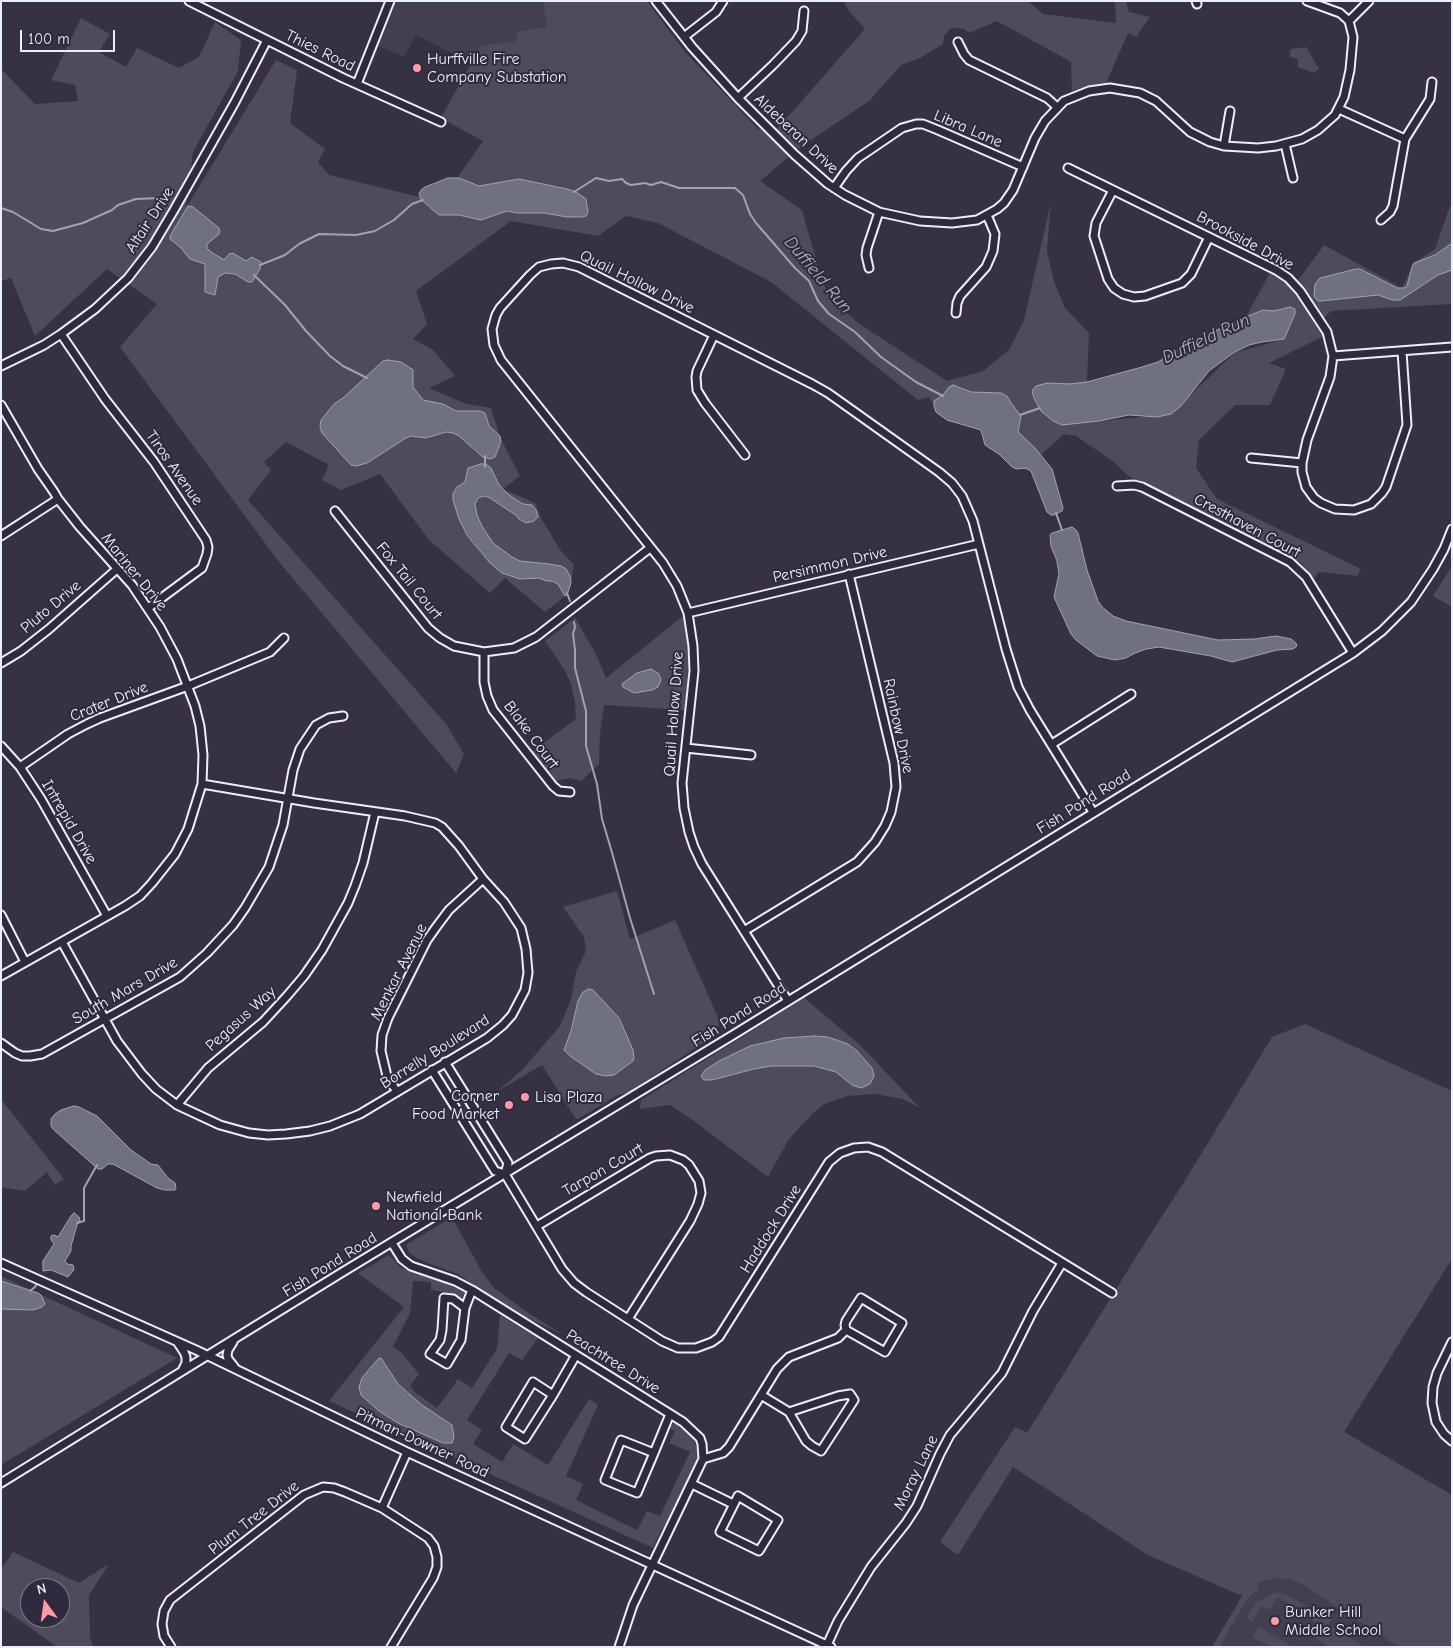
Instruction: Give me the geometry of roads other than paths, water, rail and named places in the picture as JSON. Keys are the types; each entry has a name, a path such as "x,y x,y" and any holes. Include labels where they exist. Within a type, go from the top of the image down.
{"street":[{"name":"Thies Road","path":"189,1 357,84 441,122"},
{"path":"357,84 390,1"},
{"name":"Aldeberan Drive","path":"656,1 684,37 738,98 795,155 845,195 879,212 909,219 940,223 965,222 977,220 997,209 1010,197 1040,127 1057,107 1072,97 1089,91 1110,88 1140,93 1156,101 1190,132 1210,142 1224,146 1258,148 1302,139 1330,121 1339,110"},
{"path":"684,37 716,12 723,1"},
{"path":"1307,1 1340,13 1349,21 1353,40 1350,70 1346,92 1339,110 1405,139"},
{"path":"1349,21 1369,1"},
{"path":"738,98 796,42 802,31 804,11"},
{"name":"Altair Drive","path":"1,366 44,345 61,334 96,309 128,278 152,247 231,110 267,40"},
{"path":"958,42 969,60 1047,98 1057,107"},
{"path":"1381,220 1390,212 1393,206 1405,139 1430,99 1432,82"},
{"path":"1224,146 1230,111"},
{"name":"Libra Lane","path":"834,188 846,170 858,158 902,128 916,124 930,126 1023,167"},
{"path":"1285,144 1293,178"},
{"name":"Brookside Drive","path":"1068,168 1276,270 1293,283 1324,327 1329,337 1333,356 1330,377 1307,440 1302,463 1304,479 1310,492 1321,503 1335,509 1354,510 1364,507 1371,504 1382,493 1388,482 1407,425 1402,351"},
{"path":"1112,190 1096,223 1094,236 1108,279 1114,288 1123,294 1134,297 1145,296 1182,283 1191,274 1209,237"},
{"path":"869,268 866,255 867,248 879,212"},
{"path":"956,312 960,296 986,267 993,251 994,234 987,215"},
{"name":"Quail Hollow Drive","path":"788,1002 702,864 689,832 683,791 694,672 693,646 688,613 672,577 501,360 494,344 492,329 500,308 535,271 545,265 562,263 584,270 820,388 939,472 957,490 966,504 973,521 1014,675 1023,698 1093,812"},
{"name":"Tiros Avenue","path":"61,334 101,394 150,456 206,540 207,554 202,568 148,608"},
{"path":"714,336 697,371 697,390 745,455"},
{"path":"1333,356 1452,347"},
{"name":"Mariner Drive","path":"1,405 38,469 58,499 132,585 148,608 173,652 188,686 197,712 203,755 202,784 188,829 166,866 140,896 1,976"},
{"path":"1250,458 1302,463"},
{"name":"Cresthaven Court","path":"1117,486 1134,485 1142,487 1290,562 1306,577 1353,653"},
{"path":"1,536 58,499"},
{"name":"Fox Tail Court","path":"335,511 422,622 433,633 454,646 484,652 514,648 536,637 650,548"},
{"name":"Fish Pond Road","path":"1,1482 788,1002 1353,653 1382,632 1410,602 1433,569 1452,529"},
{"name":"Persimmon Drive","path":"688,613 979,544"},
{"name":"Pluto Drive","path":"1,663 49,629 117,569"},
{"name":"Rainbow Drive","path":"744,931 857,862 875,842 891,812 896,787 894,763 849,574"},
{"name":"Crater Drive","path":"20,767 68,734 87,724 188,686 270,652 284,638"},
{"name":"Blake Court","path":"484,652 485,689 496,714 553,786 559,791 570,792"},
{"path":"1052,744 1131,694"},
{"name":"South Mars Drive","path":"1,1043 22,1056 35,1056 53,1048 180,977 207,953 233,926 269,868 283,825 295,762 303,743 316,725 329,718 343,716"},
{"name":"Intrepid Drive","path":"1,746 20,767 41,799 107,916"},
{"path":"686,748 751,755"},
{"name":"Borrelly Boulevard","path":"62,942 105,1019 130,1059 156,1089 177,1105 195,1114 234,1129 268,1135 324,1128 360,1114 487,1038 503,1025 512,1014 525,990 528,973 526,949 521,928 504,902 483,879 459,846 442,827 435,823 405,816 202,784"},
{"name":"Pegasus Way","path":"177,1105 208,1068 263,1022 304,976 322,950 355,886 363,863 375,812"},
{"name":"Menkar Avenue","path":"397,1092 387,1076 381,1051 382,1035 388,1018 427,940 449,910 483,879"},
{"path":"1,915 25,962"},
{"path":"432,1070 495,1171 505,1174 508,1163 446,1062"},
{"path":"480,1145 491,1138"},
{"name":"Haddock Drive","path":"505,1174 562,1269 574,1283 662,1341 678,1348 696,1348 715,1340 727,1325 829,1162 840,1153 854,1148 868,1147 882,1152 1112,1292"},
{"name":"Tarpon Court","path":"537,1226 650,1158 670,1155 683,1160 689,1165 699,1181 701,1193 698,1204 628,1319"},
{"name":"Peachtree Drive","path":"392,1243 402,1259 411,1266 472,1290 683,1422 700,1438 703,1459"},
{"name":"Pitman-Downer Road","path":"1,1263 177,1341 407,1452 829,1646"},
{"name":"Moray Lane","path":"829,1646 838,1621 871,1566 915,1511 950,1435 1002,1373 1035,1306 1062,1263"},
{"path":"465,1308 453,1298 444,1298 440,1340 430,1354 446,1364 461,1340 465,1308 472,1290"},
{"path":"861,1298 902,1323 885,1352 846,1330 846,1321 861,1298"},
{"path":"619,1647 633,1605 703,1459 723,1453 729,1447 777,1369 789,1357 838,1338 846,1330"},
{"path":"236,1338 227,1354 228,1359 237,1369"},
{"path":"177,1341 186,1357 186,1363 182,1372"},
{"path":"1452,1342 1437,1373 1433,1387 1432,1403 1436,1422 1444,1434 1452,1441"},
{"path":"553,1395 533,1382 506,1427 526,1439 553,1395 576,1355"},
{"path":"761,1395 789,1412 806,1441 822,1452 854,1400 850,1394 838,1396 789,1412"},
{"path":"654,1453 622,1440 605,1480 637,1493 654,1453 670,1414"},
{"path":"382,1508 407,1452"},
{"path":"692,1484 734,1504"},
{"name":"Plum Tree Drive","path":"171,1647 164,1636 162,1624 164,1611 170,1600 304,1495 323,1487 334,1488 382,1508 428,1538 434,1546 438,1567 391,1647"},
{"path":"738,1496 778,1520 758,1551 720,1532 734,1504 738,1496"}],"water":[{"path":"448,178 459,178 479,186 519,179 567,189 576,192 586,199 588,212 586,216 582,217 567,217 544,213 507,211 481,220 459,215 439,215 421,199 419,194 425,187"},
{"path":"188,206 193,207 219,228 220,232 218,235 207,244 207,248 211,252 224,260 229,254 233,253 246,261 252,257 261,262 260,269 252,282 248,282 235,274 225,273 218,277 215,295 205,292 205,264 190,259 170,239"},
{"path":"1452,243 1452,270 1438,275 1400,300 1392,300 1378,295 1318,301 1314,296 1315,284 1320,278 1356,269 1360,269 1397,288 1404,288 1407,286 1414,263 1435,255"},
{"path":"1290,307 1295,309 1295,314 1284,339 1249,345 1233,353 1209,371 1181,406 1171,414 1157,417 1129,415 1099,421 1062,425 1053,421 1041,411 1034,398 1032,391 1036,386 1047,383 1070,384 1087,382 1142,367 1158,362 1192,341 1263,310 1274,311"},
{"path":"383,361 401,362 413,370 413,387 423,400 443,404 456,411 480,411 485,413 489,426 500,436 501,441 495,457 490,459 483,457 459,436 446,432 426,438 411,436 367,463 356,466 351,465 322,433 320,427 321,420 334,404"},
{"path":"953,385 971,392 1001,393 1007,396 1021,416 1018,432 1034,447 1052,469 1063,508 1062,511 1054,515 1047,512 1031,471 1026,468 1016,469 985,445 981,430 947,420 936,412 934,401"},
{"path":"486,464 491,468 499,485 509,495 523,504 532,505 538,517 534,521 526,523 490,498 485,496 478,498 475,504 477,515 493,543 520,561 561,566 566,569 571,583 567,595 565,596 558,584 552,581 539,578 520,579 502,573 490,563 467,535 459,519 453,494 457,487 465,482 468,468"},
{"path":"1072,527 1078,533 1087,570 1098,601 1113,616 1126,621 1218,640 1276,636 1291,639 1297,646 1293,649 1277,650 1232,662 1211,656 1159,647 1146,649 1126,658 1115,660 1097,656 1071,634 1054,597 1059,574 1050,535"},
{"path":"651,669 659,674 661,680 658,687 634,693 623,687 622,684 637,673"},
{"path":"589,989 593,990 619,1018 633,1050 633,1061 614,1075 596,1074 564,1050 571,1031 578,1001 583,992"},
{"path":"828,1037 848,1044 857,1051 872,1068 874,1076 870,1084 861,1088 852,1085 836,1072 814,1066 771,1066 712,1080 704,1080 701,1076 705,1070 719,1061 750,1046 784,1038"},
{"path":"74,1106 97,1116 131,1150 151,1164 158,1165 168,1178 175,1183 175,1190 157,1188 113,1164 108,1164 102,1169 98,1169 51,1126 51,1119 55,1114"},
{"path":"74,1213 80,1220 71,1251 65,1261 67,1264 73,1265 74,1270 68,1277 51,1270 43,1271 43,1261 54,1244 51,1236 58,1237"},
{"path":"1,1281 38,1293 45,1304 33,1310 1,1309"},
{"path":"381,1358 398,1384 422,1405 452,1425 454,1437 452,1443 443,1443 398,1423 379,1411 361,1395 359,1387 362,1378"}],"waterway":[{"name":"Duffield Run","path":"574,192 596,178 609,181 622,179 631,185 645,183 651,185 661,182 679,188 735,188 743,195 750,214 756,223 795,268 809,281 818,301 829,314 855,332 881,357 916,382 943,396"},
{"name":"Duffield Run","path":"1,208 13,212 41,229 53,231 83,223 112,210 118,205 136,199 160,198"},
{"name":"Duffield Run","path":"260,265 285,255 299,244 319,234 356,235 375,231 394,220 412,204 423,200"},
{"path":"254,275 285,305 330,356 343,366 367,378"},
{"name":"Duffield Run","path":"1020,415 1040,408"},
{"path":"485,456 485,467"},
{"path":"1056,513 1062,530"},
{"path":"567,593 570,601"},
{"path":"574,622 575,668 586,711 586,746 597,784 602,819 654,994"},
{"path":"77,1223 84,1221 84,1188 97,1165"},
{"path":"30,1291 38,1281"}],"place":[{"name":"Hurffville Fire Company Substation","path":"417,68"},
{"name":"Lisa Plaza","path":"525,1097"},
{"name":"Corner Food Market","path":"509,1105"},
{"name":"Newfield National Bank","path":"376,1206"},
{"name":"Bunker Hill Middle School","path":"1275,1621"}]}
